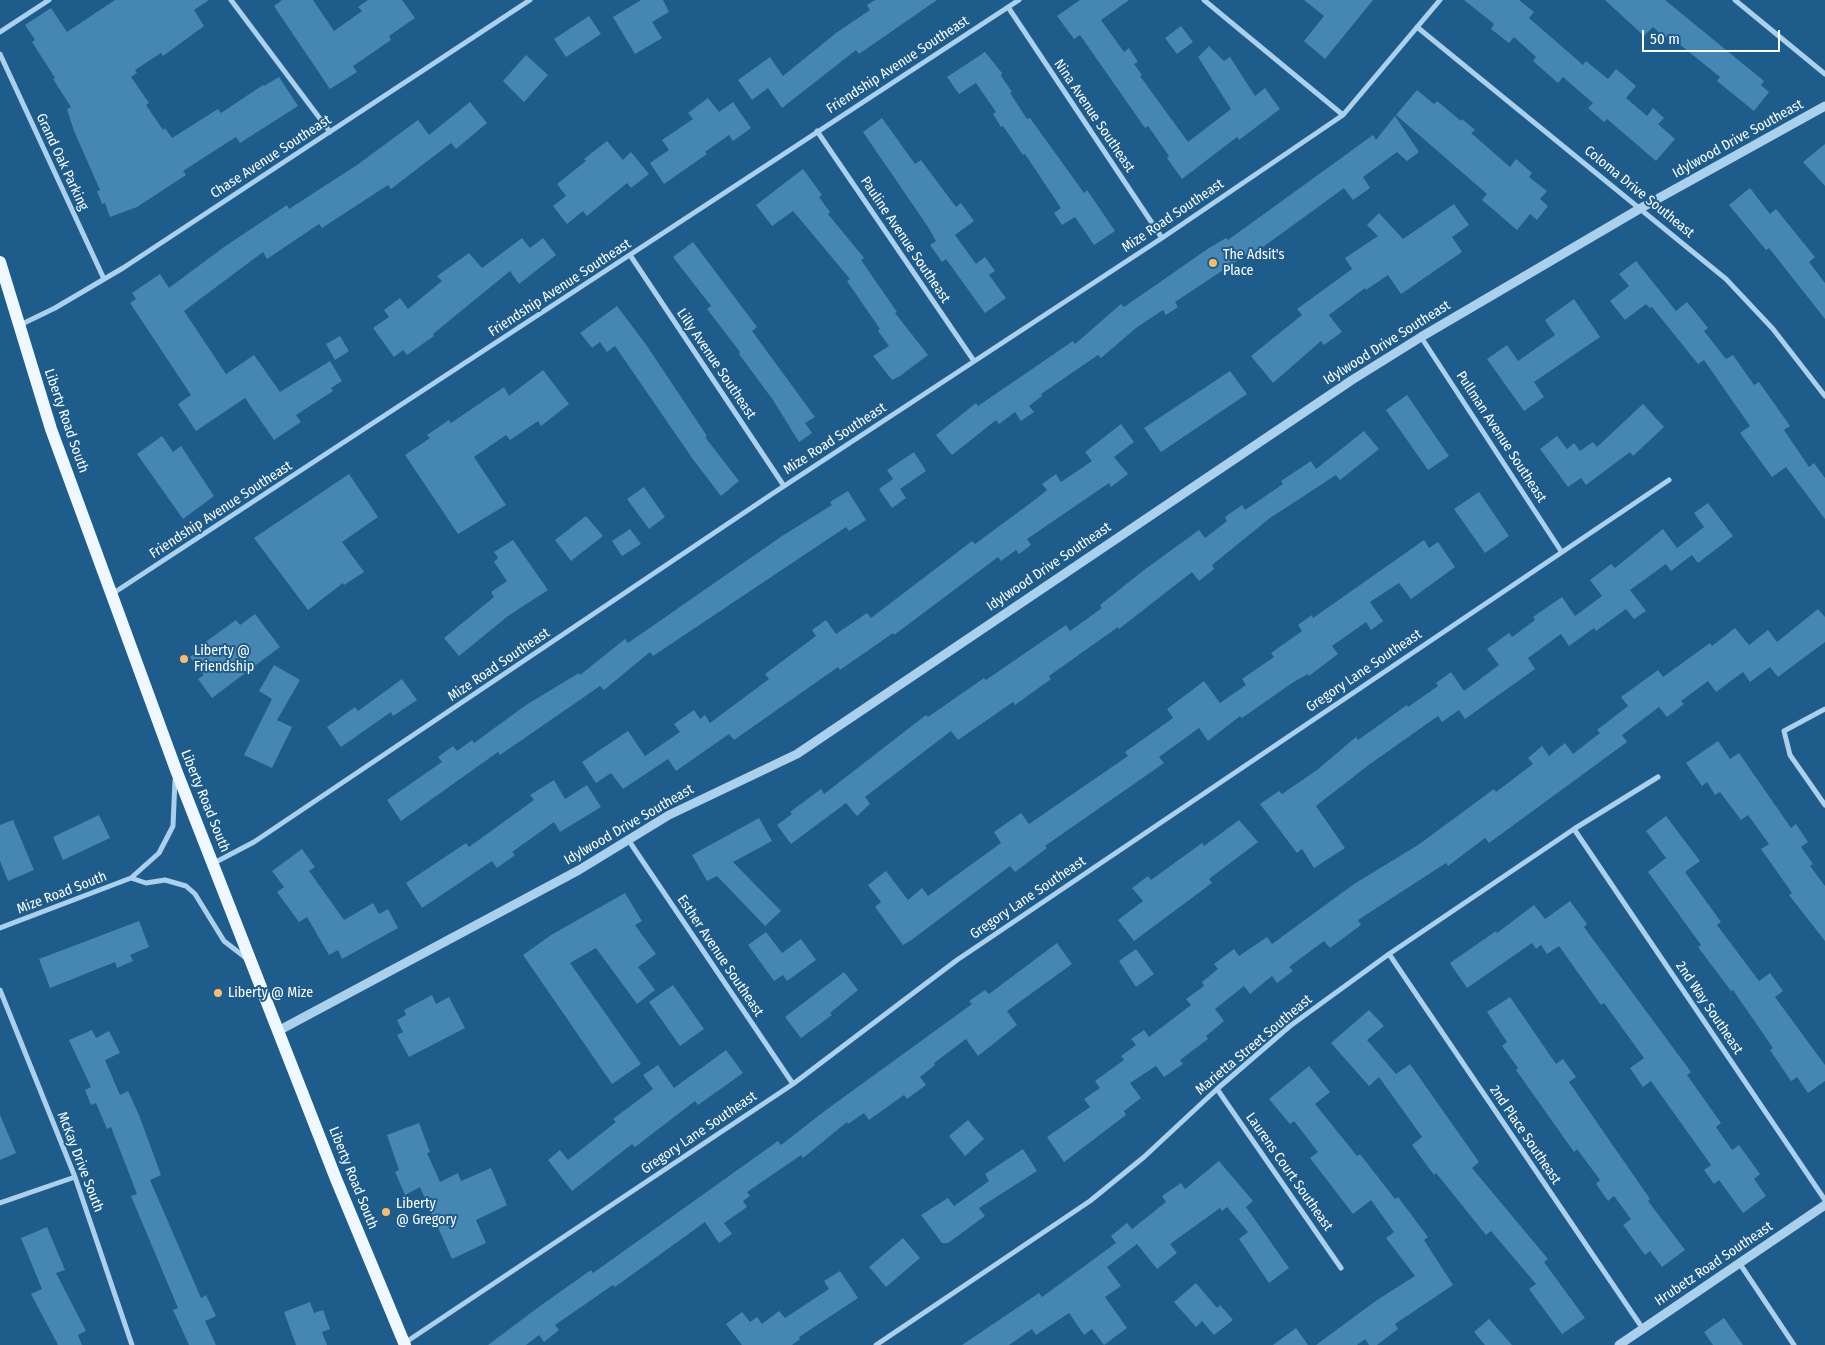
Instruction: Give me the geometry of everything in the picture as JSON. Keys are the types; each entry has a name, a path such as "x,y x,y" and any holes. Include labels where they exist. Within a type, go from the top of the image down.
{"main road":[{"name":"Liberty Road South","path":"0,262 52,429 176,770 336,1179 407,1344"}],"street":[{"path":"0,32 49,0"},
{"path":"231,0 330,132"},
{"name":"Chase Avenue Southeast","path":"19,326 55,308 104,279 530,0"},
{"name":"Friendship Avenue Southeast","path":"112,594 1019,0"},
{"path":"1204,0 1343,115"},
{"name":"Mize Road Southeast","path":"213,863 254,842 784,486 1162,238 1343,115 1440,0"},
{"path":"1736,0 1825,74"},
{"name":"Nina Avenue Southeast","path":"1008,7 1162,238"},
{"name":"Coloma Drive Southeast","path":"1417,27 1726,279 1773,329 1825,396"},
{"name":"Grand Oak Parking","path":"0,54 104,279"},
{"name":"Idylwood Drive Southeast","path":"278,1031 579,870 669,815 797,754 1225,464 1421,337 1641,208 1825,106"},
{"name":"Pauline Avenue Southeast","path":"817,131 974,361"},
{"name":"Lilly Avenue Southeast","path":"630,256 784,486"},
{"name":"Pullman Avenue Southeast","path":"1421,337 1561,551"},
{"name":"Gregory Lane Southeast","path":"407,1344 793,1084 956,960 1669,480"},
{"path":"1825,709 1784,731 1790,754 1825,805"},
{"name":"Mize Road South","path":"0,928 131,878 158,853 173,826 176,770"},
{"name":"Marietta Street Southeast","path":"876,1345 1090,1201 1144,1157 1217,1089 1290,1026 1388,954 1574,828 1658,777"},
{"name":"2nd Way Southeast","path":"1574,828 1825,1200"},
{"name":"Esther Avenue Southeast","path":"629,841 793,1084"},
{"name":"Mize Road South","path":"131,878 146,883 165,880 186,886 195,894 224,941 252,963"},
{"name":"2nd Place Southeast","path":"1388,954 1643,1329"},
{"name":"McKay Drive South","path":"0,990 75,1177 132,1345"},
{"name":"Laurens Court Southeast","path":"1217,1089 1341,1268"},
{"path":"0,1203 75,1177"},
{"name":"Hrubetz Road Southeast","path":"1619,1345 1825,1205"},
{"path":"1740,1264 1794,1345"}],"building":[{"path":"115,0 209,0 194,10 204,26 163,56 161,53 135,70 137,73 131,77 149,103 146,105 163,130 165,128 172,138 218,109 221,113 263,85 279,77 298,106 240,143 236,137 183,171 186,175 137,207 110,217 105,203 102,204 97,191 100,190 74,131 67,109 71,107 32,42 35,40 25,25 51,8 67,32"},
{"path":"282,0 313,0 334,31 362,11 358,7 368,0 402,0 415,18 389,36 391,40 353,66 357,72 330,89 274,6"},
{"path":"641,0 663,0 669,12 652,22 662,38 635,54 613,17"},
{"path":"875,0 937,0 859,54 856,50 782,108 768,88 752,100 738,80 770,57 783,76 836,33 870,10 867,5"},
{"path":"1080,0 1129,0 1101,20 1124,52 1129,48 1138,62 1134,64 1142,75 1140,76 1188,142 1231,109 1198,57 1209,46 1224,61 1230,57 1255,96 1265,88 1280,109 1239,140 1237,137 1182,179 1148,126 1145,128 1080,35 1074,39 1057,16"},
{"path":"1304,0 1373,0 1325,59 1304,41 1324,16"},
{"path":"1464,0 1519,0 1534,12 1529,18 1583,65 1586,61 1608,79 1616,69 1636,86 1626,98 1647,116 1653,108 1664,118 1658,124 1675,139 1656,161 1607,119 1604,122 1588,108 1593,103 1563,77 1558,83 1533,61 1536,57 1514,37 1509,43 1491,29 1494,24"},
{"path":"1605,0 1665,0 1764,81 1761,85 1769,92 1754,111 1717,81 1720,77 1668,35 1665,38 1653,27 1644,36"},
{"path":"589,16 601,34 566,57 554,39"},
{"path":"1181,26 1193,42 1177,54 1165,38"},
{"path":"985,52 1002,73 1001,76 1012,92 1010,93 1027,119 1030,118 1084,193 1087,190 1115,231 1094,245 1075,217 1062,225 1054,213 1061,208 1025,154 1023,155 1003,126 1001,127 993,114 996,112 976,83 959,94 947,77"},
{"path":"526,55 548,75 524,102 503,81"},
{"path":"1417,90 1434,104 1437,101 1461,121 1462,119 1475,130 1471,133 1510,167 1516,159 1532,173 1529,177 1547,191 1540,199 1548,206 1537,220 1530,214 1517,230 1482,200 1487,194 1396,115"},
{"path":"708,98 719,112 733,102 751,128 733,141 729,135 705,152 707,154 664,184 650,163 669,150 662,140 693,119 688,113"},
{"path":"470,102 487,123 456,149 451,143 391,189 388,185 322,228 319,224 267,259 263,252 184,311 226,374 254,355 280,392 330,361 342,381 331,388 333,391 296,415 301,422 274,440 245,398 196,431 178,404 191,395 130,303 136,299 132,293 160,274 169,288 224,247 287,205 289,209 357,165 418,120 429,135"},
{"path":"1395,116 1419,152 1407,161 1397,152 1363,177 1370,188 1353,200 1344,188 1248,258 1246,255 1175,302 1178,307 1166,315 1163,310 1136,328 1101,358 1098,355 1041,394 1042,396 1029,406 1034,412 1021,421 1015,412 999,424 996,420 952,455 936,435 976,403 978,406 1073,341 1075,344 1121,304 1124,307 1209,248 1226,238 1228,240 1373,135 1376,140"},
{"path":"882,118 915,164 921,160 956,207 961,203 974,221 955,235 976,264 985,257 995,271 989,275 1006,298 985,313 946,259 942,262 930,245 936,241 928,227 863,132"},
{"path":"607,141 623,160 631,152 649,174 631,188 627,183 587,216 583,211 567,224 553,206 566,196 557,184"},
{"path":"1825,144 1825,186 1803,162"},
{"path":"803,169 822,195 819,197 830,212 828,214 864,258 861,260 897,312 895,313 928,355 892,380 873,356 889,346 878,331 880,329 847,281 850,279 793,211 772,226 756,205"},
{"path":"1750,188 1770,214 1776,209 1815,257 1809,262 1825,283 1825,319 1769,248 1766,250 1729,205"},
{"path":"1454,204 1469,225 1452,237 1462,252 1401,294 1388,275 1366,290 1365,288 1329,315 1342,332 1324,345 1321,341 1273,383 1251,356 1302,315 1297,309 1352,269 1345,258 1378,236 1367,225 1379,213 1403,239"},
{"path":"522,238 530,248 543,238 556,255 519,284 510,271 433,334 434,336 407,355 403,350 394,357 373,328 389,317 384,310 400,298 408,309 442,281 437,276 469,253 482,268"},
{"path":"693,242 757,327 752,331 815,417 805,423 812,433 799,442 773,400 739,354 740,352 707,309 711,306 673,257"},
{"path":"1636,261 1676,311 1687,302 1708,328 1704,331 1726,359 1733,355 1754,385 1759,382 1790,426 1784,430 1809,467 1814,463 1825,478 1825,519 1786,467 1772,477 1740,433 1750,426 1704,360 1698,364 1652,307 1650,308 1646,304 1625,320 1610,301 1629,286 1619,274"},
{"path":"1574,299 1600,337 1534,382 1544,397 1524,411 1487,359 1507,345 1518,361 1555,335 1545,320"},
{"path":"617,306 647,346 707,436 705,437 739,481 721,496 692,458 615,346 607,352 600,342 592,348 580,333"},
{"path":"340,336 349,351 335,360 326,344"},
{"path":"543,370 569,404 541,426 538,421 510,440 506,435 474,457 506,505 458,534 405,455 430,438 427,435 449,420 451,423 504,387 509,396"},
{"path":"1230,371 1247,394 1161,452 1144,428"},
{"path":"1407,395 1449,456 1428,470 1386,410"},
{"path":"1643,404 1664,427 1633,456 1630,452 1586,485 1581,478 1568,487 1540,449 1557,436 1567,449 1574,443 1580,451 1593,442 1597,447"},
{"path":"1121,424 1134,442 1114,457 1128,474 1111,487 1109,483 1027,539 1031,545 1019,554 1016,550 1001,561 998,557 894,635 893,633 840,670 838,667 734,740 729,734 676,771 668,759 623,789 611,773 596,783 582,762 628,731 645,756 680,732 674,724 694,710 700,719 705,715 710,723 769,679 765,674 816,636 812,630 826,620 836,634 867,613 871,618 972,541 975,544 1036,499 1047,490 1042,484 1056,474 1061,482 1092,461 1085,452"},
{"path":"1364,431 1379,449 1340,480 1336,475 1270,518 1212,565 1214,569 1199,581 1192,572 1119,629 1118,627 1049,676 1051,679 1015,705 1013,702 958,740 951,731 865,797 870,804 857,816 846,803 791,844 777,825 792,814 790,812 821,789 824,794 926,715 928,717 984,678 986,680 1066,625 1070,631 1102,608 1100,605 1144,570 1199,530 1205,538 1227,521 1225,517 1242,505 1245,510 1283,484 1281,481 1311,461 1316,469"},
{"path":"162,436 173,452 181,446 214,496 183,519 137,454"},
{"path":"914,452 926,471 900,489 906,498 892,508 879,489 893,479 887,470"},
{"path":"349,474 378,517 342,542 364,572 344,585 343,583 308,610 254,538"},
{"path":"644,487 665,517 649,529 627,499"},
{"path":"848,491 866,520 849,531 846,527 653,656 650,652 604,690 600,686 500,755 498,752 401,821 387,800 442,762 438,757 453,746 457,751 472,740 474,743 526,705 579,673 580,675 625,639 628,643 782,536 832,505 830,502"},
{"path":"1479,492 1509,536 1485,553 1454,509"},
{"path":"1708,503 1733,536 1698,563 1692,555 1671,571 1666,564 1630,590 1646,611 1634,619 1626,609 1596,631 1594,628 1569,646 1561,634 1528,658 1535,669 1465,719 1459,710 1442,722 1438,716 1370,764 1316,806 1345,848 1314,868 1302,849 1297,853 1260,804 1279,791 1282,794 1317,770 1356,737 1358,740 1407,705 1408,707 1438,686 1436,683 1451,672 1464,691 1499,665 1487,649 1509,633 1512,637 1535,620 1533,617 1562,597 1575,616 1602,596 1590,580 1611,564 1615,568 1663,529 1677,548 1704,527 1694,513"},
{"path":"586,516 603,536 571,561 555,540"},
{"path":"630,529 641,544 622,556 612,541"},
{"path":"513,540 548,590 508,616 459,656 444,638 494,597 491,592 507,581 494,562 498,558 494,552"},
{"path":"1424,540 1429,548 1438,542 1455,567 1411,599 1399,583 1370,602 1383,621 1371,630 1366,622 1332,646 1338,654 1309,676 1308,674 1292,683 1242,718 1240,716 1208,741 1199,728 1159,757 1164,763 1045,846 1047,848 1015,872 1010,866 903,945 875,907 881,902 868,885 886,871 908,900 922,888 928,896 1001,843 994,832 1021,813 1029,824 1128,756 1125,752 1173,718 1167,709 1204,681 1220,703 1246,685 1242,679 1274,657 1271,653 1302,631 1298,625 1312,615 1313,618"},
{"path":"1818,609 1825,617 1825,642 1778,677 1770,667 1750,682 1743,672 1716,692 1708,681 1681,701 1684,704 1667,717 1659,707 1622,735 1627,742 1489,843 1485,838 1448,866 1446,863 1358,920 1361,925 1330,948 1324,941 1289,967 1293,971 1277,983 1272,976 1250,994 1244,986 1215,1009 1224,1021 1206,1036 1208,1039 1180,1060 1183,1064 1164,1077 1156,1066 1130,1083 1141,1098 1124,1111 1126,1115 1064,1162 1047,1137 1090,1107 1084,1099 1100,1088 1095,1081 1124,1060 1121,1056 1136,1045 1131,1039 1144,1030 1149,1037 1191,1005 1186,999 1204,986 1202,982 1218,969 1214,964 1234,949 1239,956 1267,937 1272,944 1354,884 1418,845 1494,789 1496,792 1533,764 1528,758 1542,746 1549,756 1565,743 1573,754 1600,733 1597,730 1628,706 1621,697 1658,670 1663,677 1710,643 1712,646 1735,628 1749,645 1768,630 1777,642"},
{"path":"255,614 280,647 212,698 198,679 204,675 190,657 206,646 204,643 236,620 240,625"},
{"path":"274,665 300,680 277,720 292,727 272,768 244,755 272,699 259,691"},
{"path":"402,679 417,700 393,716 391,712 341,747 327,727 355,707 358,711"},
{"path":"1718,741 1730,759 1739,753 1791,828 1796,824 1808,842 1801,847 1813,864 1810,866 1825,886 1825,941 1789,895 1792,893 1761,849 1769,844 1748,815 1741,820 1720,792 1715,795 1707,782 1702,786 1686,763"},
{"path":"554,780 565,799 587,785 601,807 560,832 554,822 512,852 515,855 497,868 492,861 422,908 406,883 466,843 469,847 534,800 530,795"},
{"path":"99,815 110,838 63,860 53,837"},
{"path":"1666,816 1700,861 1685,872 1721,922 1717,925 1759,981 1770,973 1783,991 1775,997 1825,1065 1825,1081 1808,1093 1797,1077 1791,1081 1770,1050 1773,1048 1733,990 1731,991 1698,947 1701,945 1648,872 1666,858 1646,831"},
{"path":"759,818 772,841 733,862 781,911 765,926 717,876 707,881 692,855"},
{"path":"13,820 34,870 8,881 0,861 0,825"},
{"path":"1239,820 1258,842 1209,879 1212,883 1134,941 1118,920 1143,901 1132,888 1148,876 1151,880 1202,843 1204,846"},
{"path":"302,849 315,867 309,871 344,920 373,903 379,914 388,909 398,928 342,959 338,950 329,955 307,917 299,922 277,892 284,887 272,871"},
{"path":"625,893 642,921 635,925 656,954 638,967 655,990 637,1004 596,948 570,963 641,1064 612,1084 523,955 551,935"},
{"path":"1570,901 1587,924 1584,927 1691,1072 1687,1075 1721,1123 1716,1127 1732,1150 1739,1145 1760,1174 1754,1179 1766,1196 1743,1213 1719,1180 1714,1184 1704,1170 1711,1165 1651,1081 1643,1087 1630,1068 1644,1058 1604,1003 1601,1005 1559,946 1547,954 1541,945 1536,949 1532,943 1467,988 1450,963 1496,931 1497,933 1534,905 1545,919"},
{"path":"139,921 149,947 130,955 133,961 117,968 115,962 50,988 39,959"},
{"path":"766,932 782,953 801,939 816,960 787,981 783,975 774,981 748,945"},
{"path":"1057,943 1072,964 1007,1011 1017,1025 978,1056 966,1039 934,1063 935,1065 920,1077 926,1085 907,1099 904,1095 869,1120 864,1113 848,1124 847,1122 803,1158 801,1155 747,1192 750,1196 743,1201 747,1207 724,1223 732,1234 719,1243 705,1222 615,1287 613,1285 555,1325 559,1330 544,1342 539,1335 526,1345 488,1345 591,1270 593,1273 778,1141 781,1145 972,1004 969,1001 985,990 989,994"},
{"path":"1136,949 1154,974 1136,987 1119,961"},
{"path":"844,972 858,990 830,1013 832,1015 801,1038 785,1017"},
{"path":"673,985 704,1029 680,1046 649,1002"},
{"path":"432,995 436,1004 449,997 465,1028 409,1057 397,1035 403,1032 397,1020 406,1015 404,1010"},
{"path":"1510,997 1556,1064 1563,1059 1576,1077 1569,1082 1650,1199 1648,1201 1685,1250 1662,1267 1650,1251 1645,1255 1623,1225 1631,1219 1614,1196 1608,1201 1596,1184 1600,1180 1577,1149 1574,1152 1516,1070 1518,1068 1502,1046 1507,1042 1487,1012"},
{"path":"1369,1010 1384,1026 1367,1040 1396,1074 1410,1064 1479,1162 1472,1168 1548,1259 1544,1262 1585,1318 1562,1334 1529,1289 1536,1284 1491,1231 1486,1235 1436,1173 1434,1175 1412,1145 1422,1137 1379,1077 1369,1086 1331,1043"},
{"path":"92,1030 96,1038 109,1031 120,1053 105,1060 120,1095 128,1091 139,1115 161,1175 150,1180 201,1298 206,1295 216,1316 205,1321 216,1345 189,1345 173,1310 178,1308 131,1196 137,1194 111,1127 107,1129 96,1103 91,1105 85,1090 91,1087 69,1040"},
{"path":"726,1050 743,1073 698,1105 695,1101 635,1147 632,1144 572,1191 548,1160 560,1150 568,1160 616,1122 613,1119 653,1089 643,1075 658,1065 674,1088"},
{"path":"1309,1066 1330,1092 1315,1104 1357,1156 1360,1154 1395,1199 1398,1197 1428,1237 1424,1240 1453,1285 1395,1324 1398,1329 1377,1345 1369,1345 1365,1339 1357,1345 1316,1345 1377,1300 1415,1276 1386,1238 1394,1232 1371,1200 1353,1214 1310,1158 1318,1152 1294,1121 1290,1124 1269,1099"},
{"path":"0,1115 16,1153 0,1160"},
{"path":"968,1120 984,1139 965,1156 949,1136"},
{"path":"419,1123 430,1152 427,1153 440,1182 458,1173 461,1181 491,1168 507,1205 476,1220 486,1243 452,1259 420,1187 405,1195 395,1172 399,1170 387,1135"},
{"path":"1023,1149 1037,1171 979,1208 985,1216 948,1243 942,1243 921,1215 948,1198 954,1206 989,1181 985,1174"},
{"path":"1219,1161 1253,1201 1246,1207 1289,1268 1269,1283 1239,1239 1248,1232 1227,1207 1222,1211 1220,1208 1170,1244 1177,1253 1157,1269 1137,1244 1107,1267 1121,1286 1105,1297 1127,1328 1104,1345 1092,1329 1084,1335 1069,1313 1036,1335 1032,1329 1009,1345 962,1345 1039,1293 1042,1297 1116,1243 1111,1236 1127,1223 1132,1229 1166,1202 1162,1196 1181,1183 1185,1189"},
{"path":"47,1227 65,1270 56,1273 86,1331 78,1335 82,1345 58,1345 31,1294 42,1289 21,1238"},
{"path":"903,1238 920,1258 886,1287 869,1267"},
{"path":"840,1271 858,1298 799,1337 800,1339 792,1345 742,1345 726,1324 742,1312 750,1322 757,1317 762,1324 779,1311 785,1318 829,1289 824,1281"},
{"path":"1196,1283 1217,1308 1220,1305 1233,1320 1214,1335 1202,1321 1196,1327 1174,1302"},
{"path":"310,1302 314,1313 323,1310 330,1329 322,1332 327,1345 296,1345 284,1312"},
{"path":"1724,1318 1743,1345 1713,1345 1704,1332"},
{"path":"1489,1319 1512,1345 1485,1345 1474,1332"},
{"path":"1296,1328 1308,1345 1273,1345"}],"place":[{"name":"The Adsit's Place","path":"1213,263"},
{"name":"Liberty @ Friendship","path":"184,659"},
{"name":"Liberty @ Mize","path":"218,993"},
{"name":"Liberty @ Gregory","path":"386,1212"}]}
